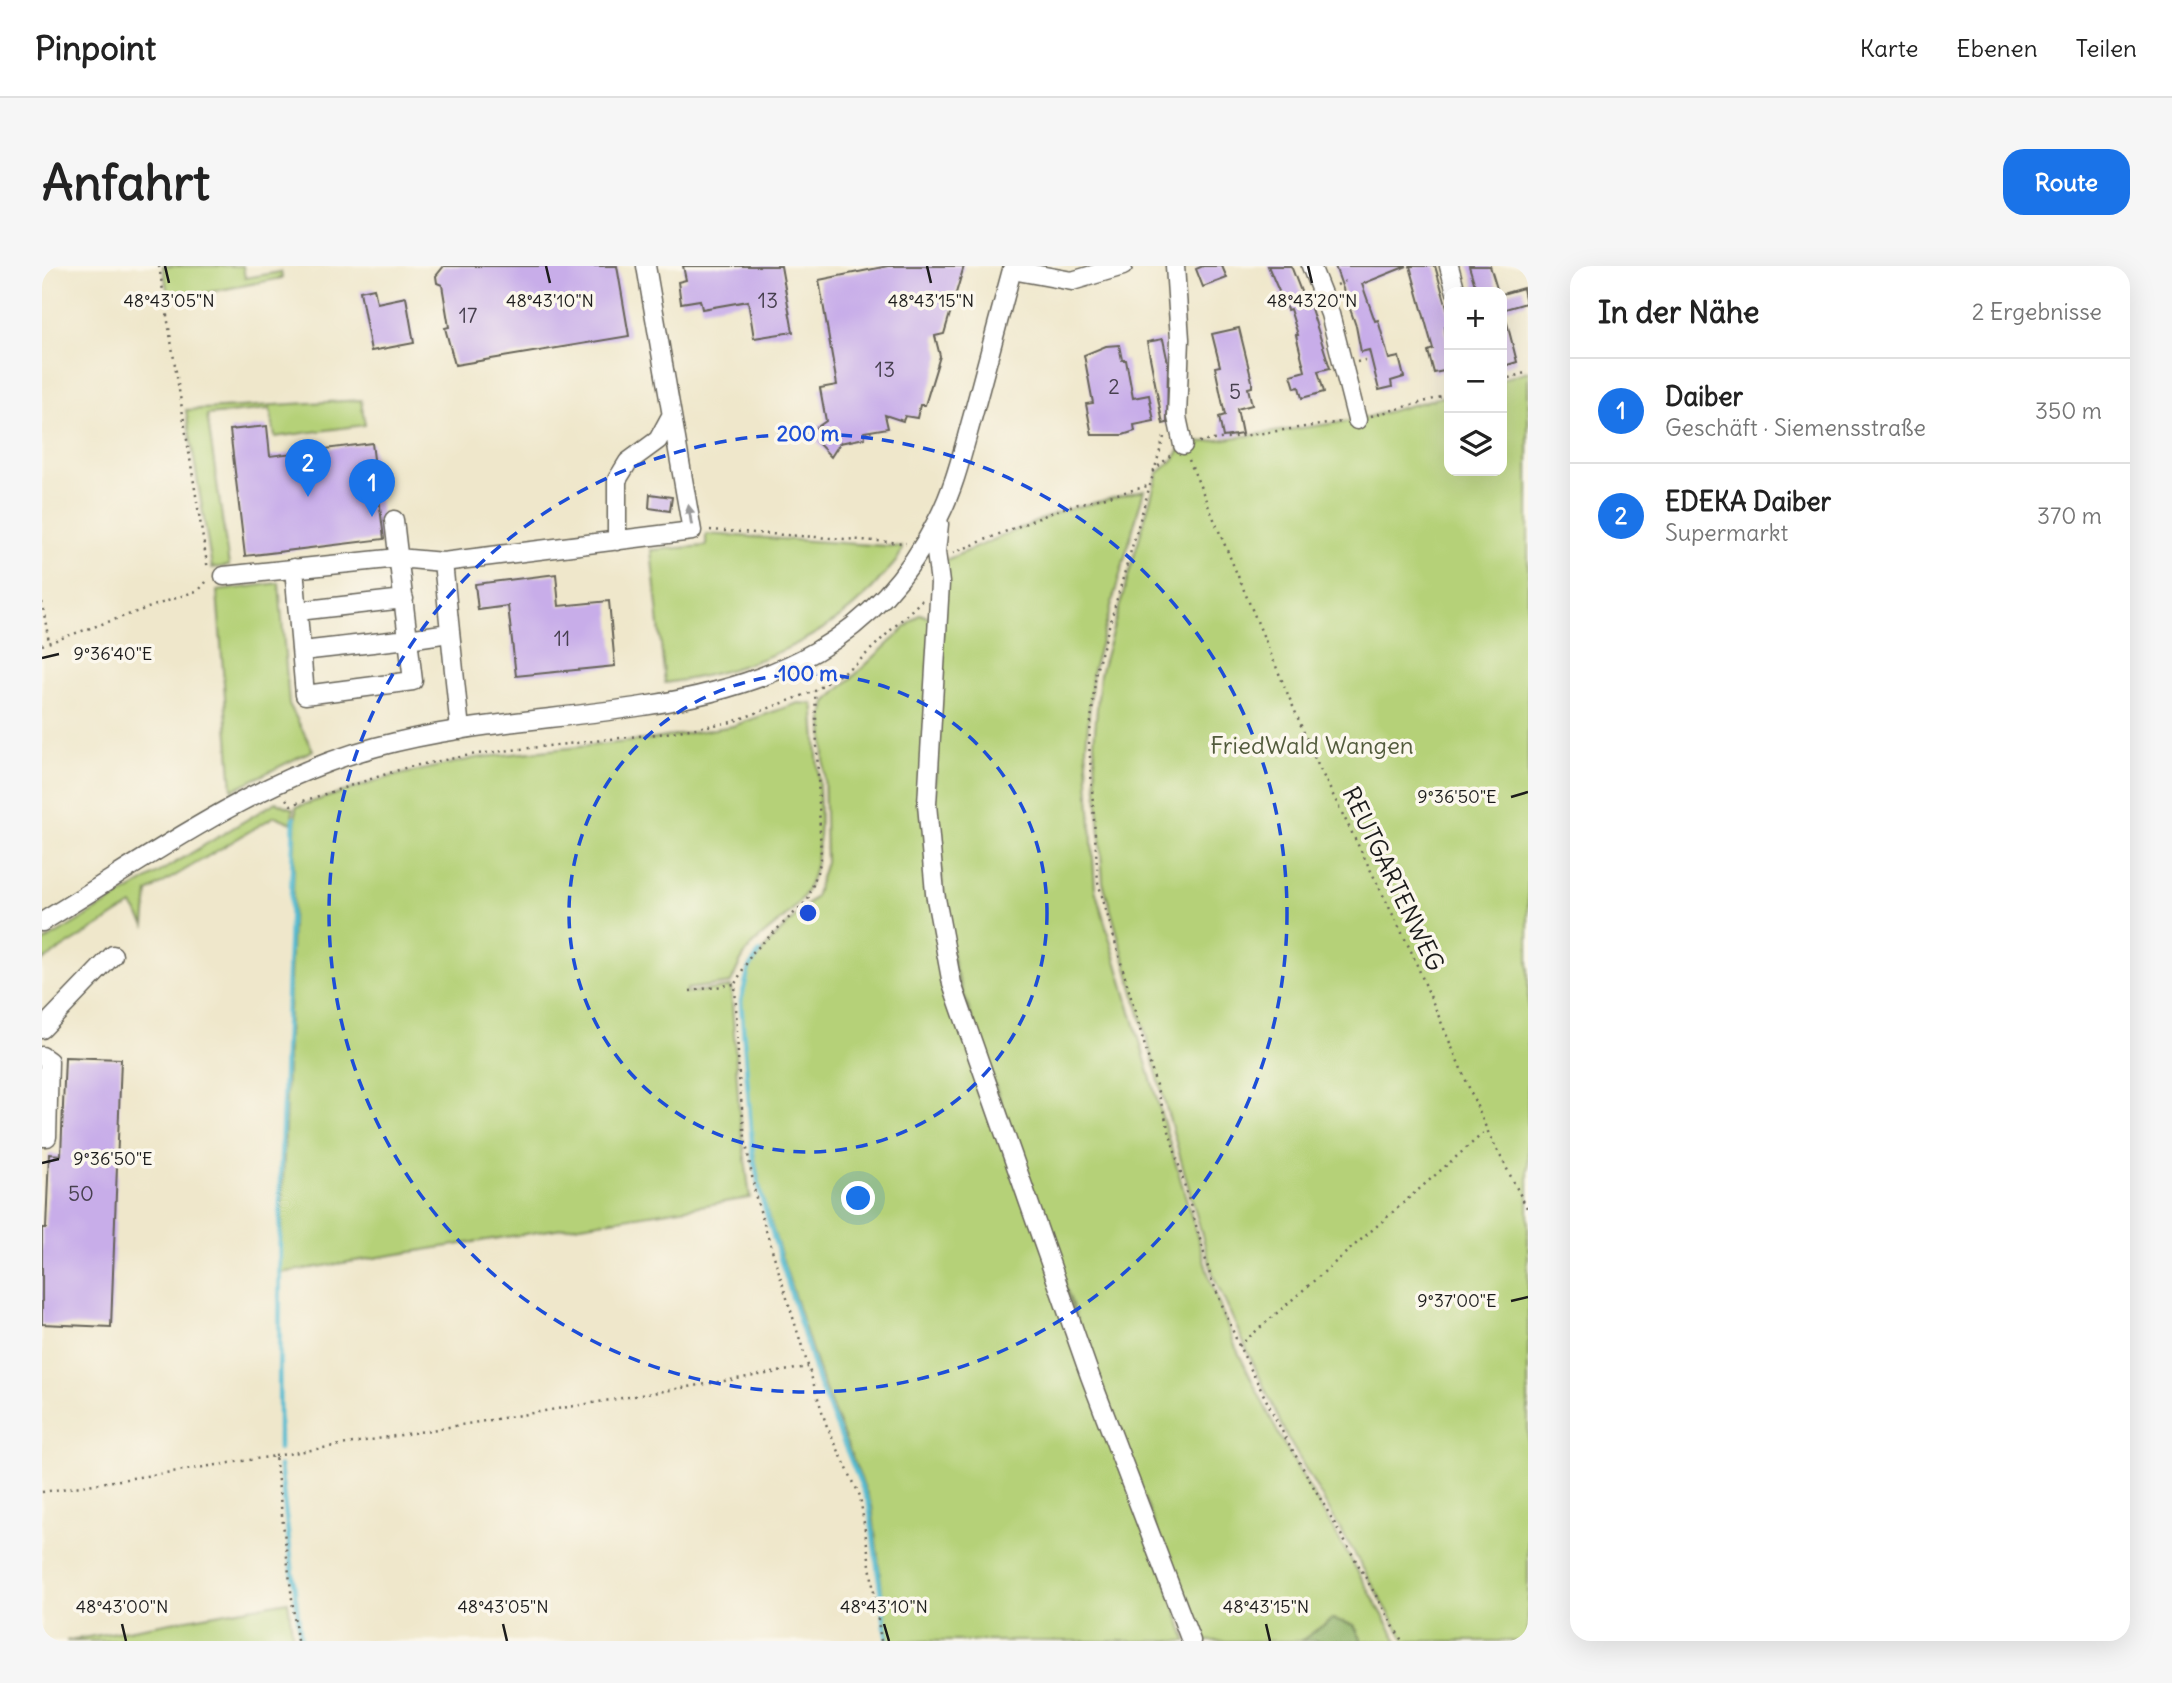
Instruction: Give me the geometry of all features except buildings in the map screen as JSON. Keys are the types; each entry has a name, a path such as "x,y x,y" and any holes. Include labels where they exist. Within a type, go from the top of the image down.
{"street":[{"path":"224,576 398,558 443,562 692,531 646,266"},
{"path":"42,922 278,782 379,746 460,730 647,706 762,679 820,650 860,622 895,586 940,517 963,451 1012,268 1072,281 1123,266"},
{"path":"1175,266 1180,338 1177,417 1183,445"},
{"path":"1311,266 1330,314 1357,420"},
{"path":"1450,266 1455,287"},
{"path":"617,541 617,480 628,462 658,440 671,416"},
{"path":"940,517 937,560 940,583 927,804 935,892 952,984 1090,1376 1191,1641"},
{"path":"294,568 306,695 413,681 394,520"},
{"path":"443,562 460,730"},
{"path":"298,611 404,599"},
{"path":"302,651 449,633"},
{"path":"42,1029 113,955"},
{"path":"42,1056 49,1062 47,1137 42,1137"}],"path":[{"path":"42,645 199,590 209,578 159,266"},
{"path":"1507,379 1528,372"},
{"path":"1152,471 1183,445 1357,420 1444,396"},
{"path":"1177,417 1167,430 1152,471 1096,671 1090,742 1098,882 1211,1278 1240,1346 1285,1437 1402,1641"},
{"name":"REUTGARTENWEG","path":"1183,445 1316,761 1411,951 1487,1130 1528,1210"},
{"path":"937,560 1063,508 1149,486"},
{"path":"692,531 924,544"},
{"path":"278,782 282,794 291,804 408,767 498,751 666,733 732,722 815,691 858,662 940,583"},
{"path":"42,602 49,642"},
{"path":"815,691 822,831 821,860 814,887 808,900 752,953 735,984 744,1138 756,1198 826,1424 860,1496 881,1641"},
{"path":"497,743 498,751"},
{"path":"690,991 735,984"},
{"path":"1240,1346 1487,1130"},
{"path":"42,1492 808,1367"},
{"path":"275,1456 297,1641"}],"green space":[{"path":"163,266 243,266 245,278 281,272 282,278 169,300"},
{"name":"FriedWald Wangen","path":"1528,371 1528,1641 1405,1641 1287,1437 1214,1278 1103,882 1094,742 1100,674 1158,473 1173,460 1183,445 1357,420 1444,396 1444,476 1507,476 1507,377"},
{"path":"361,400 365,425 275,437 270,409 207,415 229,566 212,568 186,410"},
{"path":"1144,490 1093,670 1086,747 1095,889 1211,1283 1236,1348 1281,1439 1398,1641 1362,1641 1354,1625 1332,1619 1301,1641 1198,1641 1083,1335 957,980 947,924 934,806 946,560 1061,511"},
{"path":"706,534 902,547 895,563 861,599 811,636 755,662 665,683 651,550 706,546"},
{"path":"279,583 289,704 313,750 232,790 217,591"},
{"path":"920,614 930,618 931,899 1187,1641 888,1641 872,1506 822,1382 762,1195 754,1152 743,1038 742,1000 750,968 771,941 815,897 826,862 823,717 826,702"},
{"path":"798,703 813,704 814,711 820,807 817,857 812,879 798,904 748,949 731,983 687,989 686,993 731,987 739,1111 750,1198 280,1273 296,807 390,777 476,758 654,739 733,726"},
{"path":"276,802 293,809 292,823 275,816 148,892 145,925 132,905 42,961 42,943"},
{"path":"288,1601 293,1641 66,1641"},
{"path":"1332,1619 1354,1625 1362,1641 1301,1641"}],"waterway":[{"path":"279,1449 280,1183 294,818"},
{"path":"760,952 749,968 741,1001 753,1155 761,1196 819,1384 869,1504 887,1641"},
{"path":"280,1466 301,1641"}],"place":[{"name":"EDEKA Daiber","path":"308,497"},
{"name":"Daiber","path":"372,517"}]}
